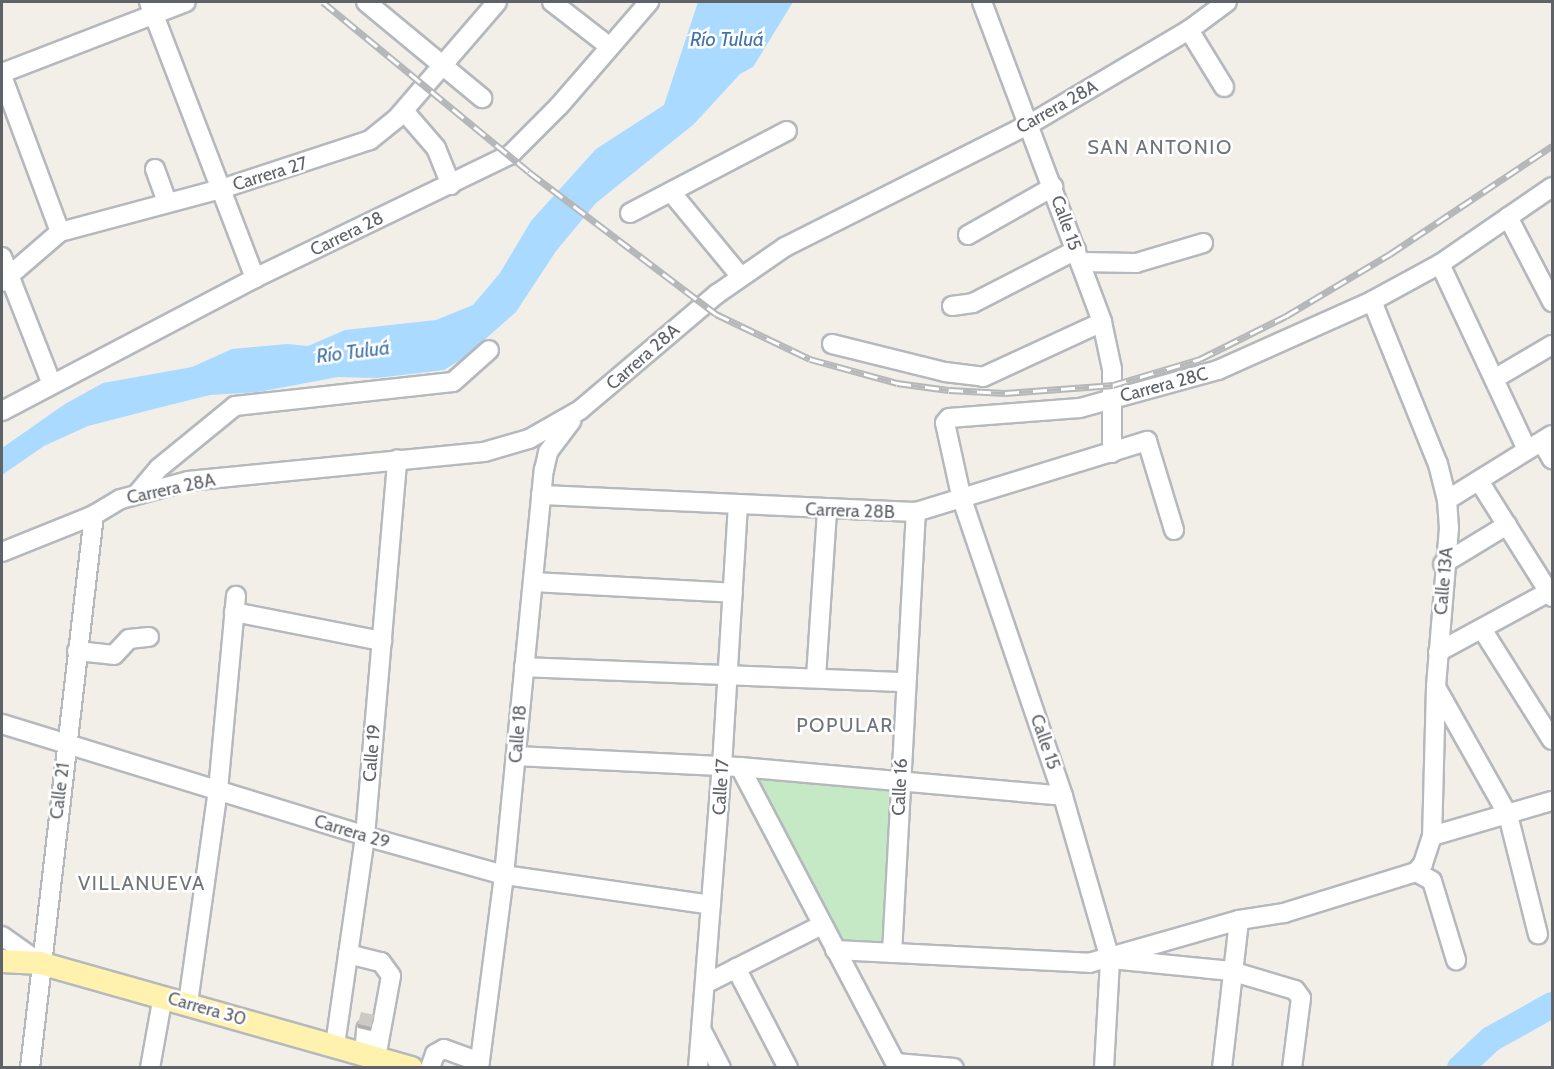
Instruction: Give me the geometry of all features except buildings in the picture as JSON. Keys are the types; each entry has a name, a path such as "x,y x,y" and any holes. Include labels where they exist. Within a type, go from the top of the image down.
{"main road":[{"name":"Carrera 30","path":"2,961 40,963 188,1003 411,1068"}],"street":[{"path":"60,232 2,75 151,8 186,2"},
{"path":"366,2 482,98"},
{"name":"Carrera 27","path":"5,279 60,232 221,189 356,147 386,128 404,111 497,2"},
{"path":"552,2 610,47"},
{"name":"Carrera 28","path":"2,411 51,382 255,278 510,155 649,2"},
{"name":"Calle 15","path":"982,2 1030,124 1102,322 1114,399 1112,453"},
{"name":"Carrera 28A","path":"2,552 94,515 137,494 188,482 397,459 484,452 519,443 580,410 741,277 818,229 1030,124 1188,30 1227,2"},
{"path":"151,8 255,278"},
{"path":"1188,30 1224,87"},
{"path":"404,111 436,148 451,185"},
{"path":"630,213 787,130"},
{"path":"155,169 167,202"},
{"path":"968,235 1053,187"},
{"name":"Carrera 28C","path":"945,423 949,418 1080,408 1218,370 1372,301 1440,264 1552,187"},
{"path":"671,192 741,277"},
{"path":"1508,217 1552,302"},
{"path":"952,306 973,303 1078,256 1136,263 1203,243"},
{"path":"2,257 5,279 51,382"},
{"path":"1440,264 1494,379 1552,459"},
{"name":"Calle 13A","path":"1372,301 1438,464 1447,500 1449,528 1443,564 1431,836 1423,864 1416,872"},
{"path":"832,344 945,372 983,377 1102,322"},
{"path":"1494,379 1552,345"},
{"path":"137,494 159,468 235,406 453,382 489,350"},
{"name":"Calle 18","path":"480,1065 504,875 544,470 556,438 580,410"},
{"name":"Calle 15","path":"945,423 962,500 1063,796 1110,959 1104,1068"},
{"name":"Carrera 28B","path":"541,495 827,511 916,512 962,500 1147,441 1174,530"},
{"path":"1447,500 1540,442"},
{"path":"519,443 536,449 544,470"},
{"name":"Calle 19","path":"335,1046 364,836 397,459"},
{"path":"1438,652 1551,593 1479,481"},
{"name":"Calle 17","path":"698,1068 711,905 731,766 728,674 738,506"},
{"path":"816,677 827,511"},
{"name":"Calle 16","path":"892,953 904,682 916,512"},
{"name":"Calle 21","path":"30,1068 65,745 94,515"},
{"path":"1443,564 1507,525"},
{"path":"533,582 733,593"},
{"path":"188,1003 218,789 235,604 382,641"},
{"path":"1482,629 1552,740"},
{"path":"77,651 114,655 129,639 149,637"},
{"path":"524,667 904,682"},
{"path":"1436,687 1508,815 1538,934"},
{"name":"Carrera 29","path":"2,724 364,836 504,875 711,905"},
{"path":"516,756 731,766 1063,796"},
{"path":"731,766 822,925 897,1065 954,1068"},
{"path":"1431,836 1552,801"},
{"path":"835,950 1089,963 1110,959 1239,920 1284,913 1416,872 1432,881 1456,960"},
{"path":"1222,1068 1231,971 1239,920"},
{"path":"705,984 822,925"},
{"path":"2,936 40,963"},
{"path":"348,954 381,962 391,976 370,1056"},
{"path":"1110,959 1231,971 1286,985 1301,998 1292,1068"},
{"path":"736,968 788,1068"},
{"path":"150,1068 163,996"},
{"path":"339,1020 363,1026 370,1056"},
{"path":"701,1029 721,1068"},
{"path":"430,1068 435,1054 444,1049 480,1065"}],"green space":[{"path":"758,777 889,786 885,943 843,941"}],"water":[{"name":"Río Tuluá","path":"698,2 793,2 753,67 740,74 694,124 596,203 556,251 516,312 465,357 444,370 377,378 338,377 258,392 210,395 158,408 88,426 44,446 2,475 2,448 65,404 103,383 192,367 232,349 287,344 308,346 345,330 436,320 473,305 500,273 531,221 596,149 664,105"}],"waterway":[{"path":"1460,1068 1491,1039 1552,1005"}],"railway":[{"path":"323,2 529,172 716,314 810,359 897,383 949,390 1005,393 1113,385 1200,359 1286,316 1390,254 1552,146"}],"district":[{"name":"SAN ANTONIO","path":"1160,147"},
{"name":"POPULAR","path":"845,725"},
{"name":"VILLANUEVA","path":"142,883"}]}
